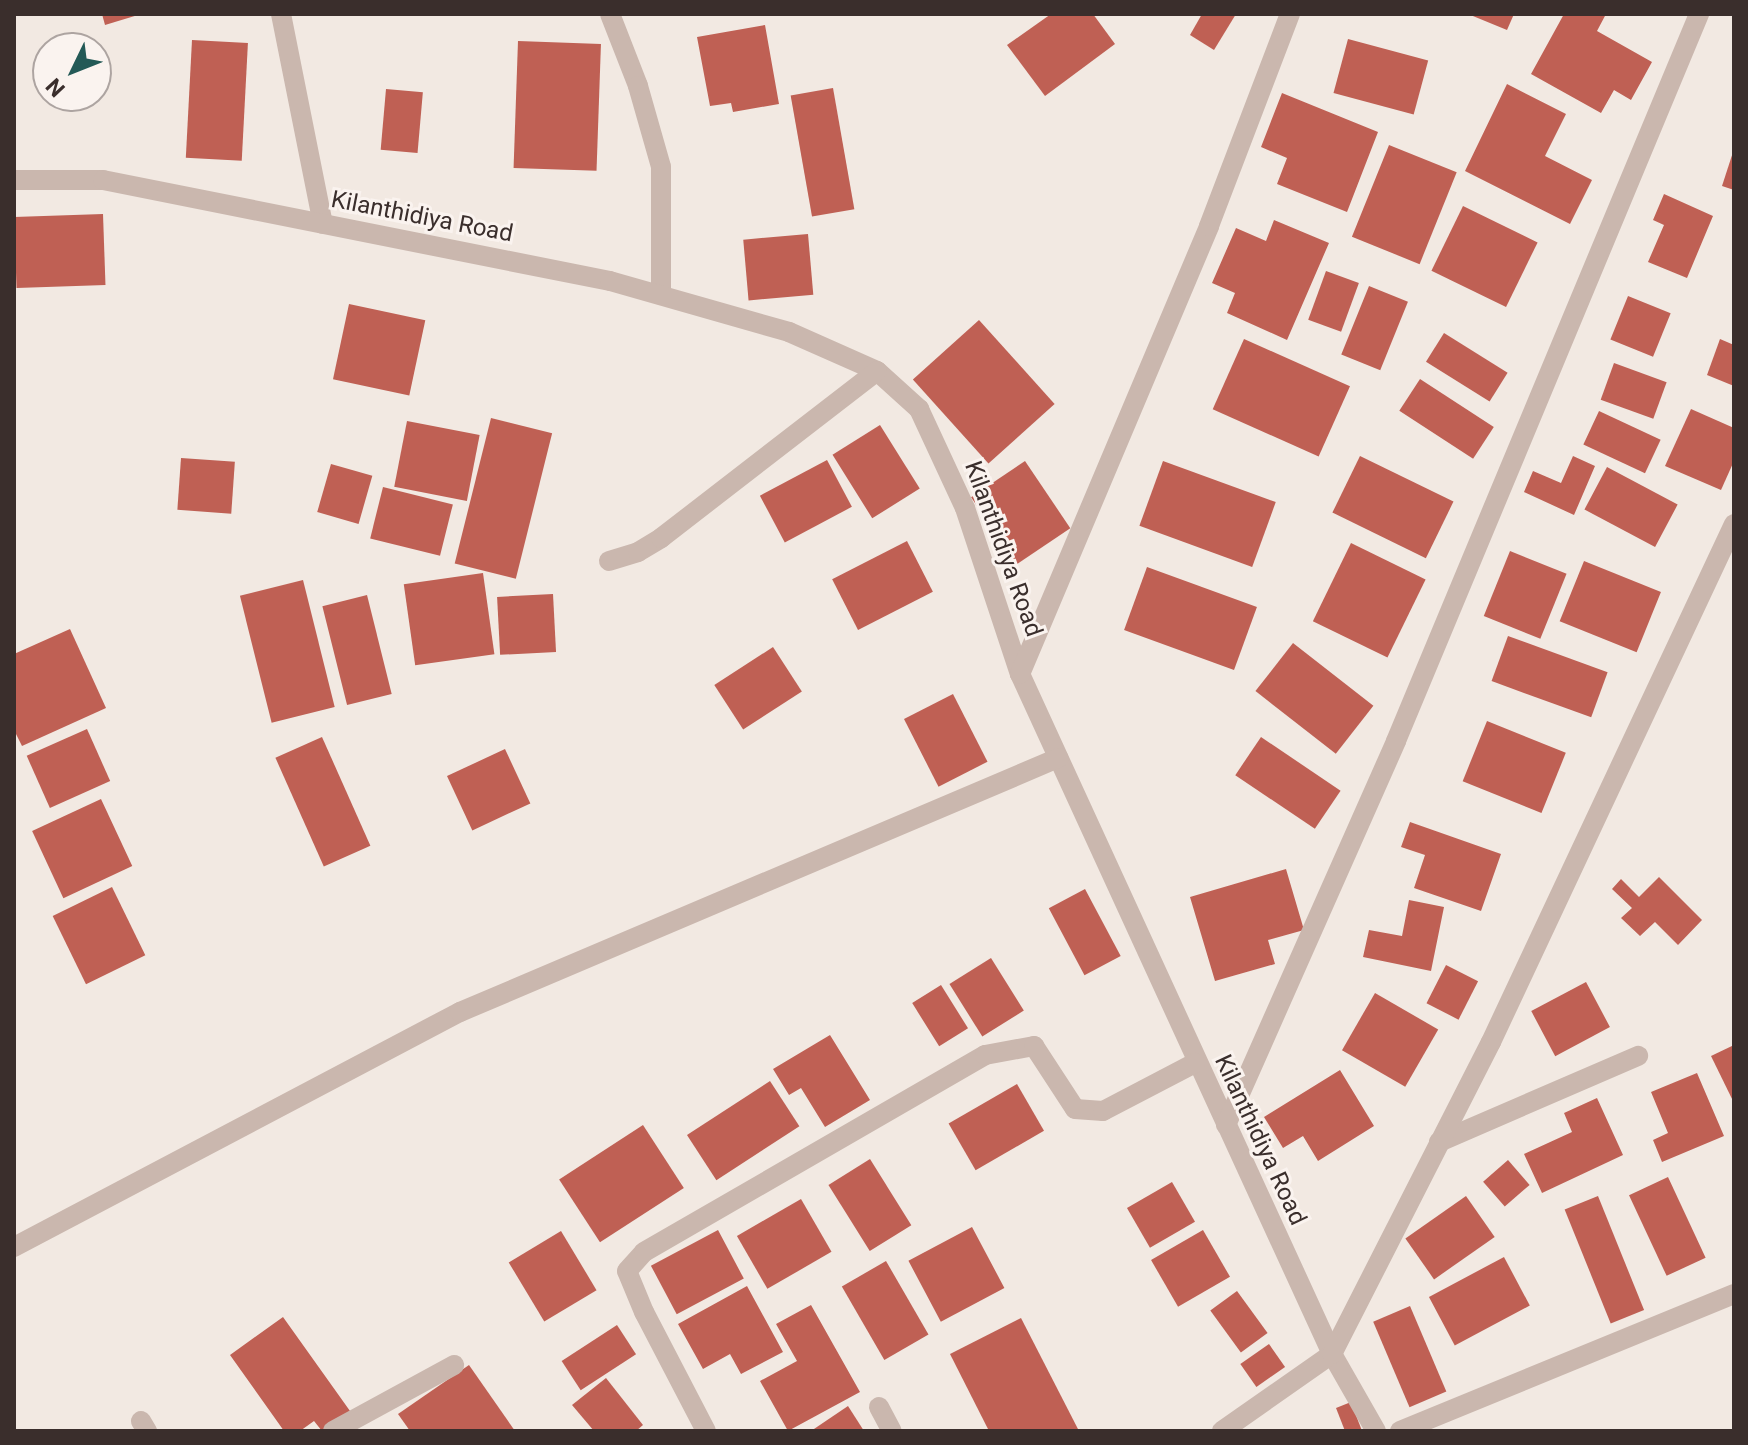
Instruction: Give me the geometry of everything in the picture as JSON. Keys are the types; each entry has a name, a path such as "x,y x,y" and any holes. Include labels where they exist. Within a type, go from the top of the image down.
{"street":[{"path":"281,14 323,224"},
{"path":"610,14 638,86 661,167 661,295"},
{"path":"1020,674 1209,226 1290,14"},
{"path":"1226,1125 1396,741 1699,14"},
{"name":"Kilanthidiya Road","path":"14,180 103,180 610,281 789,332 877,371 919,409 965,508 1020,674 1195,1063 1332,1354 1376,1431"},
{"path":"609,561 638,552 661,538 877,371"},
{"path":"1222,1431 1332,1354 1491,1042 1734,524"},
{"path":"14,1247 460,1012 1058,758"},
{"path":"706,1431 644,1312 627,1271 644,1252 985,1055 1034,1046 1075,1109 1103,1111 1195,1063"},
{"path":"1439,1142 1638,1056"},
{"path":"1400,1431 1734,1294"},
{"path":"333,1431 454,1365"},
{"path":"879,1407 892,1431"}],"building":[{"path":"102,14 138,14 138,15 105,25"},
{"path":"1051,14 1093,14 1115,44 1045,96 1007,45"},
{"path":"1202,14 1236,14 1214,50 1190,35"},
{"path":"1468,14 1514,14 1507,30"},
{"path":"1564,14 1606,14 1597,31 1652,62 1631,100 1614,90 1601,113 1531,74"},
{"path":"765,25 779,104 733,112 731,103 710,106 697,37"},
{"path":"1348,39 1428,60 1414,115 1334,93"},
{"path":"192,40 248,43 242,161 186,158"},
{"path":"518,41 601,44 597,171 514,168"},
{"path":"1507,84 1566,114 1545,156 1592,180 1570,224 1465,171"},
{"path":"833,88 854,209 812,217 791,95"},
{"path":"386,89 423,92 418,153 381,150"},
{"path":"1282,93 1378,132 1347,212 1277,184 1287,158 1261,147"},
{"path":"1389,145 1457,172 1420,264 1352,237"},
{"path":"1734,149 1734,190 1722,186"},
{"path":"1664,194 1713,216 1687,278 1648,262 1664,225 1653,220"},
{"path":"1463,206 1538,242 1506,307 1431,271"},
{"path":"103,214 105,285 17,288 14,217"},
{"path":"1274,220 1329,243 1287,340 1227,313 1235,293 1212,283 1236,228 1266,241"},
{"path":"808,234 813,295 749,300 743,240"},
{"path":"1326,271 1359,283 1341,332 1308,320"},
{"path":"1369,286 1408,302 1380,370 1341,355"},
{"path":"1628,296 1671,313 1653,357 1610,340"},
{"path":"349,304 425,320 409,396 333,379"},
{"path":"979,320 1055,404 988,464 913,380"},
{"path":"1444,333 1508,373 1490,402 1426,362"},
{"path":"1244,339 1350,386 1319,457 1213,409"},
{"path":"1720,339 1734,345 1734,386 1707,375"},
{"path":"1614,363 1667,382 1653,419 1601,400"},
{"path":"1420,379 1494,427 1473,459 1399,411"},
{"path":"1691,409 1734,428 1734,461 1721,490 1665,466"},
{"path":"1599,411 1661,440 1645,473 1583,445"},
{"path":"491,418 552,433 516,579 455,564"},
{"path":"407,421 480,435 467,501 394,487"},
{"path":"880,425 920,489 872,518 833,455"},
{"path":"1360,456 1453,502 1426,558 1332,513"},
{"path":"1573,456 1595,466 1574,515 1524,492 1533,471 1561,483"},
{"path":"181,458 235,462 231,514 177,510"},
{"path":"827,460 852,507 785,542 760,496"},
{"path":"1025,461 1070,528 1016,564 971,497"},
{"path":"1163,461 1276,502 1252,567 1139,526"},
{"path":"331,464 372,476 359,524 317,512"},
{"path":"1607,467 1678,505 1655,547 1584,509"},
{"path":"383,487 453,504 440,556 370,538"},
{"path":"907,541 933,592 858,630 832,579"},
{"path":"1351,543 1426,579 1387,658 1313,621"},
{"path":"1510,551 1567,574 1540,639 1484,616"},
{"path":"1584,561 1661,592 1637,652 1560,621"},
{"path":"1147,567 1257,607 1234,670 1124,630"},
{"path":"483,573 494,654 415,665 404,584"},
{"path":"303,580 335,707 272,723 240,596"},
{"path":"553,594 556,652 500,655 497,597"},
{"path":"367,595 392,694 347,705 322,606"},
{"path":"70,629 106,708 22,746 14,730 14,654"},
{"path":"1508,636 1608,672 1591,717 1492,681"},
{"path":"1293,643 1373,706 1336,754 1255,691"},
{"path":"773,647 802,691 743,730 714,685"},
{"path":"953,694 988,762 938,787 904,719"},
{"path":"1487,721 1566,753 1541,813 1463,781"},
{"path":"87,729 110,781 50,808 27,756"},
{"path":"322,737 370,846 324,866 275,758"},
{"path":"1261,737 1341,791 1315,829 1235,775"},
{"path":"505,749 530,803 472,830 447,776"},
{"path":"101,799 132,866 63,898 32,831"},
{"path":"1410,822 1501,854 1481,911 1414,888 1425,855 1401,847"},
{"path":"1286,869 1304,930 1268,940 1275,964 1215,981 1190,897"},
{"path":"1659,877 1702,920 1678,945 1655,922 1640,936 1621,918 1632,908 1612,889 1621,879 1639,897"},
{"path":"112,887 145,955 86,984 53,916"},
{"path":"1085,889 1121,956 1084,975 1049,908"},
{"path":"1409,900 1444,907 1431,971 1363,957 1369,930 1402,936"},
{"path":"991,958 1024,1011 982,1037 949,984"},
{"path":"1446,965 1478,981 1459,1020 1426,1003"},
{"path":"1586,982 1610,1027 1555,1056 1531,1011"},
{"path":"941,985 968,1028 939,1046 912,1003"},
{"path":"1375,993 1438,1030 1405,1087 1342,1050"},
{"path":"830,1035 870,1100 825,1127 801,1088 789,1095 773,1069"},
{"path":"1734,1045 1734,1103 1711,1056"},
{"path":"1340,1070 1374,1126 1318,1161 1303,1136 1283,1148 1264,1117"},
{"path":"1697,1073 1724,1136 1662,1162 1653,1140 1668,1133 1651,1092"},
{"path":"770,1081 799,1126 716,1180 687,1135"},
{"path":"1017,1084 1044,1131 976,1170 949,1124"},
{"path":"1597,1098 1623,1155 1542,1193 1524,1154 1572,1132 1564,1113"},
{"path":"643,1125 684,1188 600,1242 559,1179"},
{"path":"870,1159 911,1225 870,1251 828,1185"},
{"path":"1508,1160 1530,1185 1505,1207 1483,1182"},
{"path":"1668,1177 1706,1258 1667,1276 1629,1195"},
{"path":"1172,1182 1195,1222 1150,1248 1127,1208"},
{"path":"1466,1196 1495,1237 1434,1279 1405,1238"},
{"path":"1598,1196 1644,1310 1611,1324 1565,1209"},
{"path":"801,1199 832,1252 767,1289 737,1236"},
{"path":"972,1227 1004,1288 941,1322 908,1261"},
{"path":"718,1230 744,1279 677,1314 651,1266"},
{"path":"1203,1230 1230,1277 1178,1307 1151,1260"},
{"path":"561,1231 597,1290 544,1322 509,1262"},
{"path":"1504,1257 1530,1306 1455,1345 1429,1297"},
{"path":"886,1261 929,1335 884,1360 842,1286"},
{"path":"747,1286 783,1352 741,1374 730,1354 703,1369 678,1324"},
{"path":"1237,1291 1268,1333 1241,1352 1210,1310"},
{"path":"811,1305 860,1392 788,1431 760,1381 797,1361 776,1324"},
{"path":"1410,1306 1446,1392 1410,1407 1373,1322"},
{"path":"283,1317 350,1411 322,1431 314,1421 300,1431 284,1431 230,1355"},
{"path":"1021,1318 1079,1431 989,1431 950,1354"},
{"path":"617,1325 636,1354 581,1390 562,1361"},
{"path":"1269,1344 1285,1367 1256,1387 1240,1364"},
{"path":"469,1365 515,1431 410,1431 398,1414"},
{"path":"606,1378 643,1425 636,1431 594,1431 572,1405"},
{"path":"1351,1402 1362,1431 1345,1431 1336,1408"},
{"path":"848,1406 864,1431 811,1431"}]}
